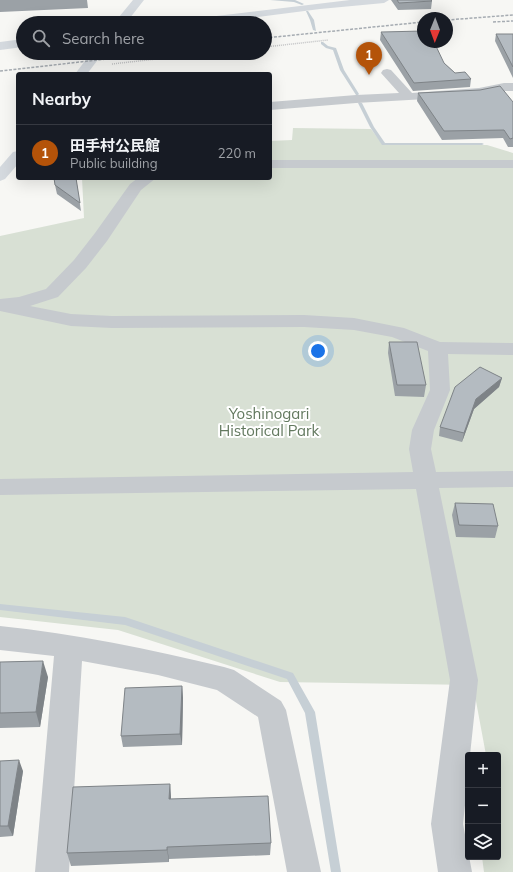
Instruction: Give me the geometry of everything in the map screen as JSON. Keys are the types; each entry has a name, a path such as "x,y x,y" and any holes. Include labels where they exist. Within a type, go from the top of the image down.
{"highway":[{"path":"126,16 139,0"},
{"path":"239,16 384,0"},
{"path":"0,46 16,44"},
{"path":"84,70 92,60"},
{"path":"0,176 16,157"}],"street":[{"path":"387,73 409,97"},
{"path":"272,106 356,99 479,92 504,87 513,87"},
{"path":"272,164 513,164"},
{"path":"0,304 20,303 52,293 80,264 101,237 135,187 145,180"},
{"path":"0,304 71,320 84,321 304,321 354,324 397,332 438,348 513,349"},
{"path":"438,348 440,390 423,430 420,449 464,680 447,824 455,872"},
{"path":"0,486 425,479 513,479"},
{"path":"0,638 69,646 158,663 224,679 271,710 304,872"},
{"path":"52,872 69,646"}],"path":[{"path":"272,46 328,40"},
{"path":"84,70 158,60"}],"green space":[{"name":"Yoshinogari Historical Park","path":"293,128 371,129 383,145 487,145 513,153 513,872 484,872 482,860 501,860 501,752 485,752 473,685 280,682 118,630 0,617 0,236 84,218 82,180 272,180 272,141 292,140"}],"building":[{"path":"397,0 431,0 432,1 399,3"},
{"path":"417,31 417,48 437,48 444,63 455,73 465,72 471,79 414,83 381,32"},
{"path":"496,34 513,34 513,67"},
{"path":"500,86 513,102 513,138 510,139 504,130 444,131 418,93 480,90"},
{"path":"54,180 76,180 80,203 55,185"},
{"path":"389,342 417,342 426,385 397,385"},
{"path":"480,367 502,378 476,399 464,433 440,427 455,387"},
{"path":"455,503 493,504 498,526 459,525"},
{"path":"43,661 36,712 0,713 0,662"},
{"path":"182,686 180,734 121,736 125,688"},
{"path":"19,760 8,826 0,826 0,761"},
{"path":"170,784 169,799 268,796 271,843 167,847 167,850 67,853 73,787"}],"waterway":[{"path":"272,0 295,1 302,4"},
{"path":"307,12 312,20 315,30"},
{"path":"322,43 327,47 335,49 342,70 357,94"},
{"path":"360,103 372,127 384,144 482,144"},
{"path":"0,607 125,621 290,676 310,712 336,872"}],"railway":[{"path":"453,20 513,15"},
{"path":"493,22 513,21"},
{"path":"272,37 417,23"},
{"path":"0,71 98,60"}],"place":[{"name":"田手村公民館","path":"369,75"}]}
